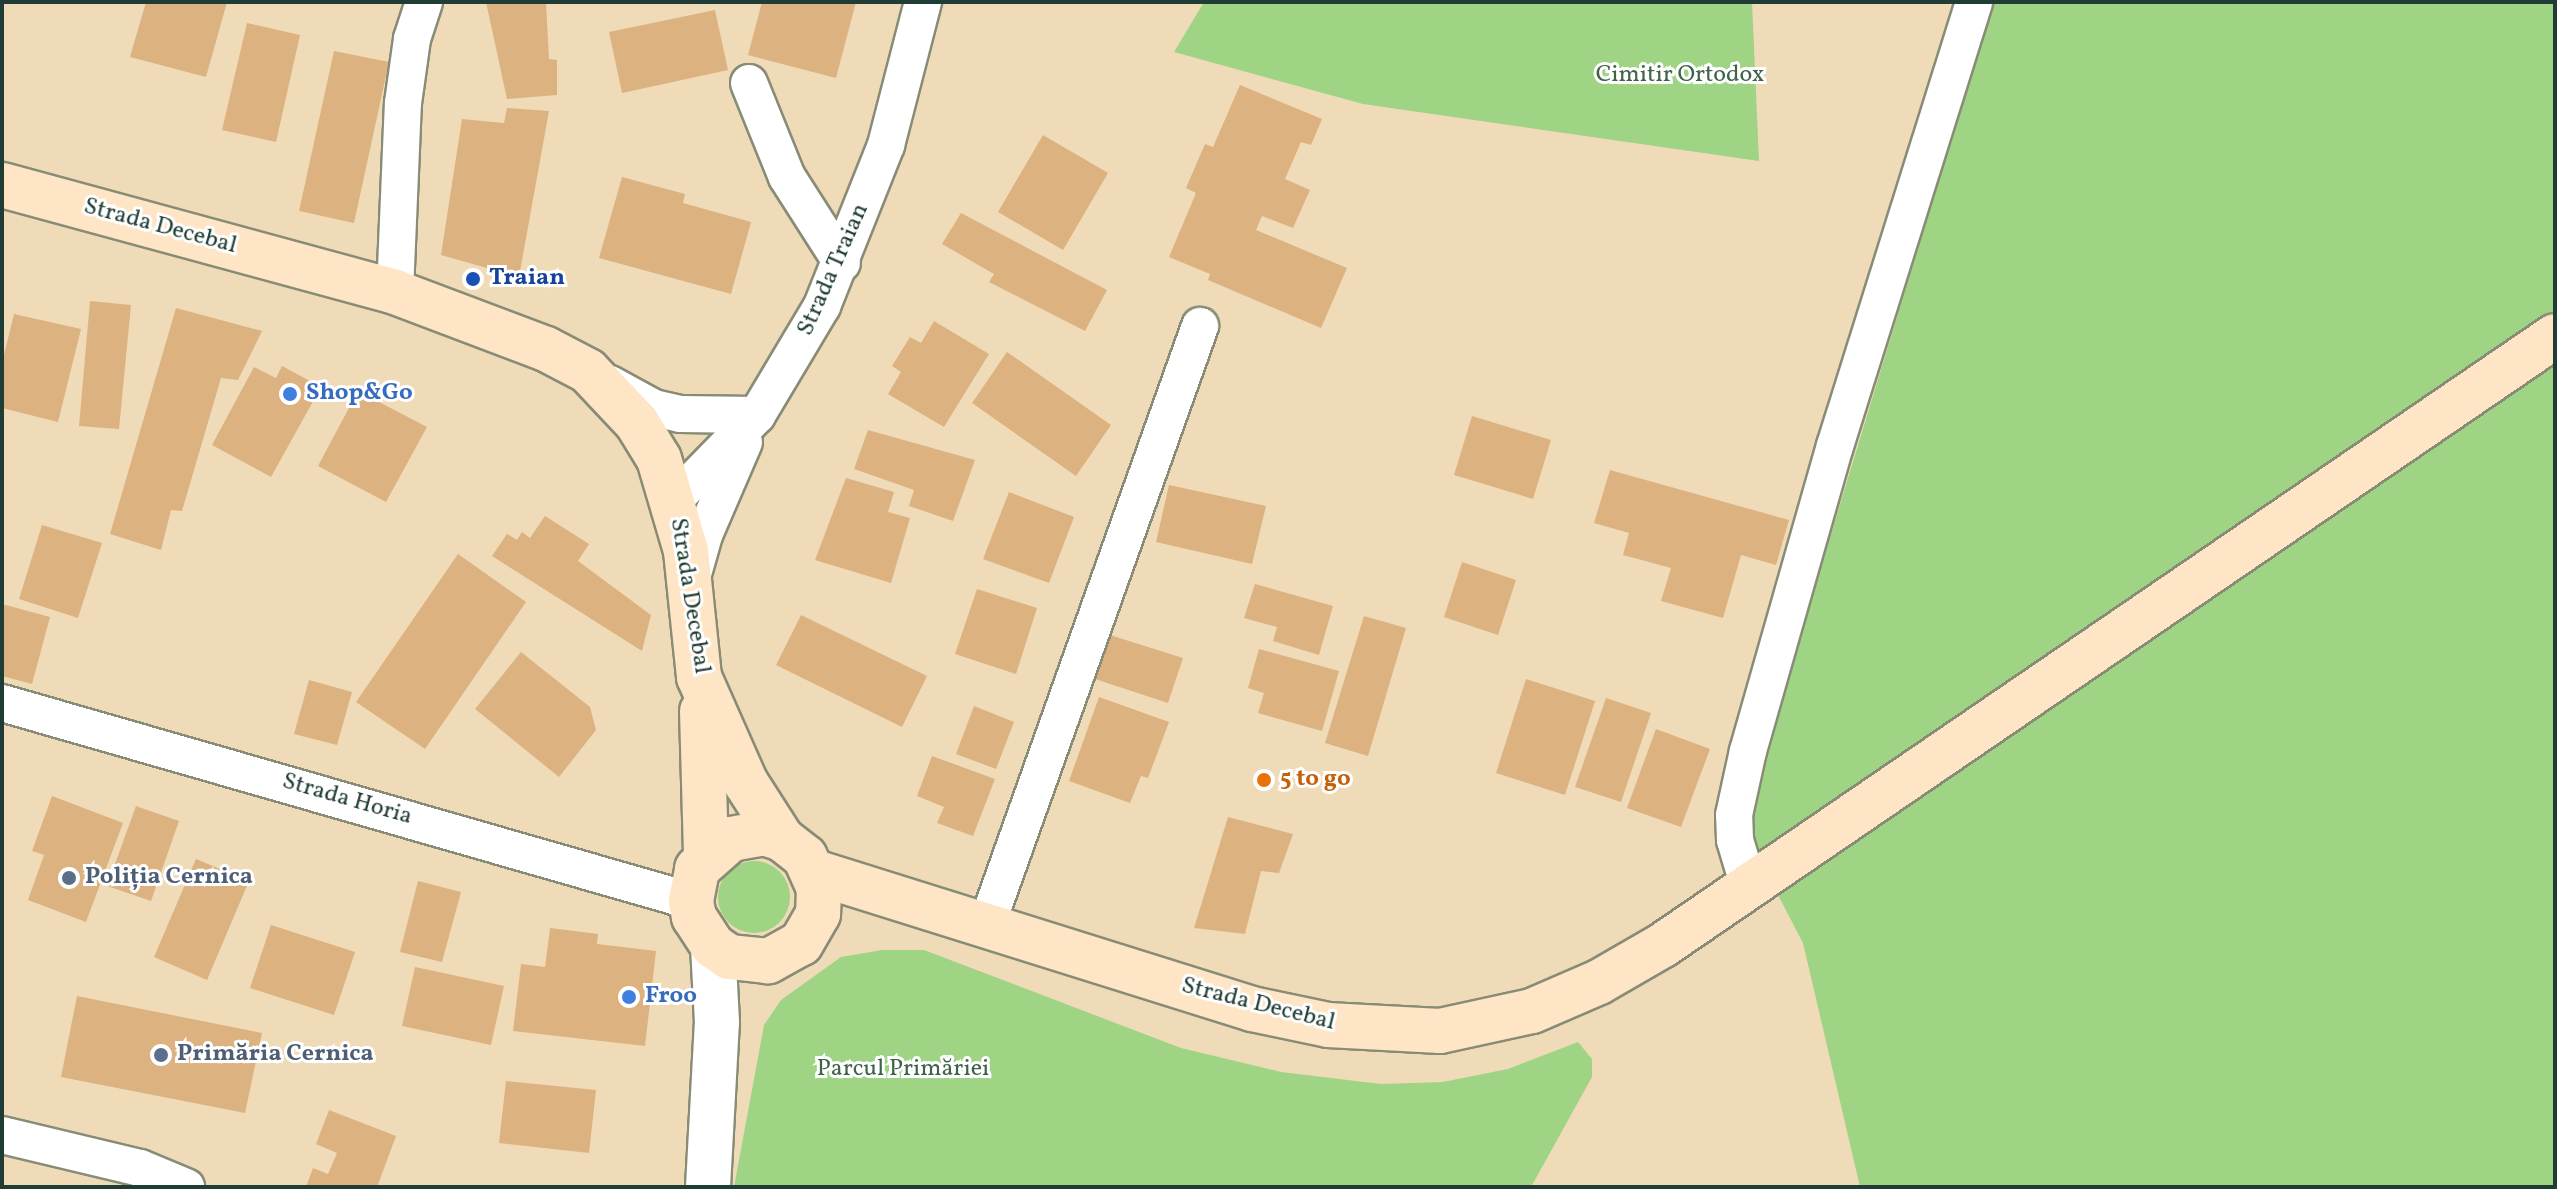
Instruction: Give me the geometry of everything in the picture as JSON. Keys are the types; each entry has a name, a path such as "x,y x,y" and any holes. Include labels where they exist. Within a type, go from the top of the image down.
{"main road":[{"name":"Strada Decebal","path":"2,185 395,292 534,344 588,371 637,423 659,459 674,500 690,584 699,677 746,783 782,839 805,857 815,872 1252,1009 1328,1025 1440,1031 1532,1011 1599,982 1749,887 2555,336"},
{"path":"699,677 706,857 691,901 702,933 713,946 742,961 768,961 786,954 810,931 820,902 815,872"},
{"path":"706,857 717,846 747,834 782,839"},
{"name":"Strada Decebal","path":"810,931 865,914 945,912"}],"street":[{"path":"395,292 403,103 412,39 424,2"},
{"name":"Strada Traian","path":"674,500 757,415 787,372 842,263 886,145 923,2"},
{"path":"1749,887 1735,840 1734,815 1748,751 1835,446 1974,2"},
{"path":"749,83 787,177 842,263"},
{"path":"987,924 1200,326"},
{"name":"Strada Decebal","path":"588,371 654,408 710,417 757,415"},
{"path":"690,584 727,476 757,415"},
{"name":"Strada Horia","path":"2,703 691,901"},
{"path":"708,1187 715,1056 713,946"},
{"path":"715,1056 740,999 768,961"},
{"path":"2,1135 140,1168 186,1187"}],"green space":[{"name":"Cimitir Ortodox","path":"1204,2 1752,2 1759,161 1363,104 1174,52"},
{"path":"1993,2 2555,2 2555,1187 1860,1187 1803,943 1742,826"},
{"path":"754,861 774,867 784,877 790,897 784,917 774,927 754,933 734,927 724,917 718,897 724,877 734,867"},
{"name":"Parcul Primăriei","path":"882,950 924,950 1181,1048 1281,1072 1381,1084 1443,1082 1508,1069 1578,1042 1592,1059 1592,1077 1531,1187 734,1187 764,1025 781,1000 841,957"}],"building":[{"path":"146,2 227,2 206,77 130,57"},
{"path":"486,2 546,2 549,59 557,60 557,95 507,99"},
{"path":"762,2 856,2 836,78 748,55"},
{"path":"715,10 728,70 622,93 609,32"},
{"path":"247,23 300,35 276,142 222,130"},
{"path":"334,51 389,62 354,223 299,211"},
{"path":"1240,85 1322,119 1311,145 1301,142 1285,179 1310,190 1293,228 1262,216 1256,230 1347,268 1321,328 1208,280 1210,274 1169,257 1196,193 1186,188 1205,144 1213,147"},
{"path":"507,108 549,111 519,277 441,255 462,119 504,123"},
{"path":"1043,135 1108,173 1063,250 998,212"},
{"path":"622,177 685,194 683,203 751,222 731,294 599,258"},
{"path":"961,213 1107,290 1085,331 989,282 994,274 942,244"},
{"path":"90,301 131,305 119,429 79,426"},
{"path":"176,308 262,331 238,380 221,378 182,511 171,510 161,550 110,534"},
{"path":"14,314 81,329 58,422 2,408 2,363"},
{"path":"934,321 989,354 944,427 888,394 901,372 892,366 910,337 921,343"},
{"path":"1007,352 1111,425 1076,476 972,403"},
{"path":"282,366 321,387 271,477 212,445 254,367 276,378"},
{"path":"358,391 427,427 386,502 318,466"},
{"path":"1472,416 1551,440 1533,499 1454,475"},
{"path":"868,430 975,460 953,521 909,506 914,490 854,469"},
{"path":"1610,470 1789,520 1776,565 1741,555 1723,618 1661,601 1671,568 1623,555 1629,533 1594,523"},
{"path":"846,478 894,492 888,512 910,518 891,583 815,560"},
{"path":"1169,485 1266,506 1252,564 1156,542"},
{"path":"1009,492 1074,517 1049,583 983,559"},
{"path":"545,516 589,544 578,561 651,615 642,651 492,556 507,534 517,540 522,532 530,538"},
{"path":"42,525 102,543 78,618 19,599"},
{"path":"458,554 526,602 425,749 356,702"},
{"path":"1462,562 1516,580 1498,635 1444,617"},
{"path":"1255,584 1333,606 1319,655 1273,641 1277,627 1244,618"},
{"path":"977,589 1037,608 1016,674 955,654"},
{"path":"2,604 50,617 32,684 2,676"},
{"path":"801,615 927,676 902,727 776,665"},
{"path":"1364,616 1406,628 1368,756 1325,743"},
{"path":"1110,635 1183,658 1168,703 1095,679"},
{"path":"1259,649 1339,671 1322,731 1258,713 1264,693 1248,688"},
{"path":"521,652 590,707 596,730 559,777 475,709"},
{"path":"1526,679 1595,701 1565,795 1496,773"},
{"path":"309,680 352,692 337,745 294,734"},
{"path":"1099,697 1169,722 1148,778 1141,776 1130,803 1069,781"},
{"path":"1606,698 1651,713 1621,802 1575,787"},
{"path":"974,706 1014,722 996,769 956,754"},
{"path":"1656,729 1710,749 1681,827 1627,808"},
{"path":"932,756 995,779 973,836 937,823 944,807 917,796"},
{"name":"Poliția Cernica","path":"52,796 123,823 86,922 28,900 44,855 32,851"},
{"path":"136,806 179,821 151,901 107,886"},
{"path":"1228,817 1293,834 1279,873 1261,871 1245,934 1194,928"},
{"path":"196,859 249,881 207,980 154,957"},
{"path":"418,881 461,892 442,962 400,952"},
{"path":"271,925 355,952 334,1015 250,988"},
{"path":"550,928 598,934 597,944 656,951 645,1046 513,1031 521,964 545,967"},
{"path":"415,967 504,986 491,1045 402,1026"},
{"name":"Primăria Cernica","path":"77,996 262,1033 245,1113 61,1077"},
{"path":"506,1081 596,1090 589,1153 499,1143"},
{"path":"329,1110 396,1136 377,1187 306,1187 313,1168 328,1174 337,1153 316,1144"}],"place":[{"name":"Traian","path":"473,279"},
{"name":"Shop&Go","path":"290,394"},
{"name":"5 to go","path":"1264,780"},
{"name":"Poliția Cernica","path":"69,878"},
{"name":"Froo","path":"629,997"},
{"name":"Primăria Cernica","path":"161,1055"}]}
